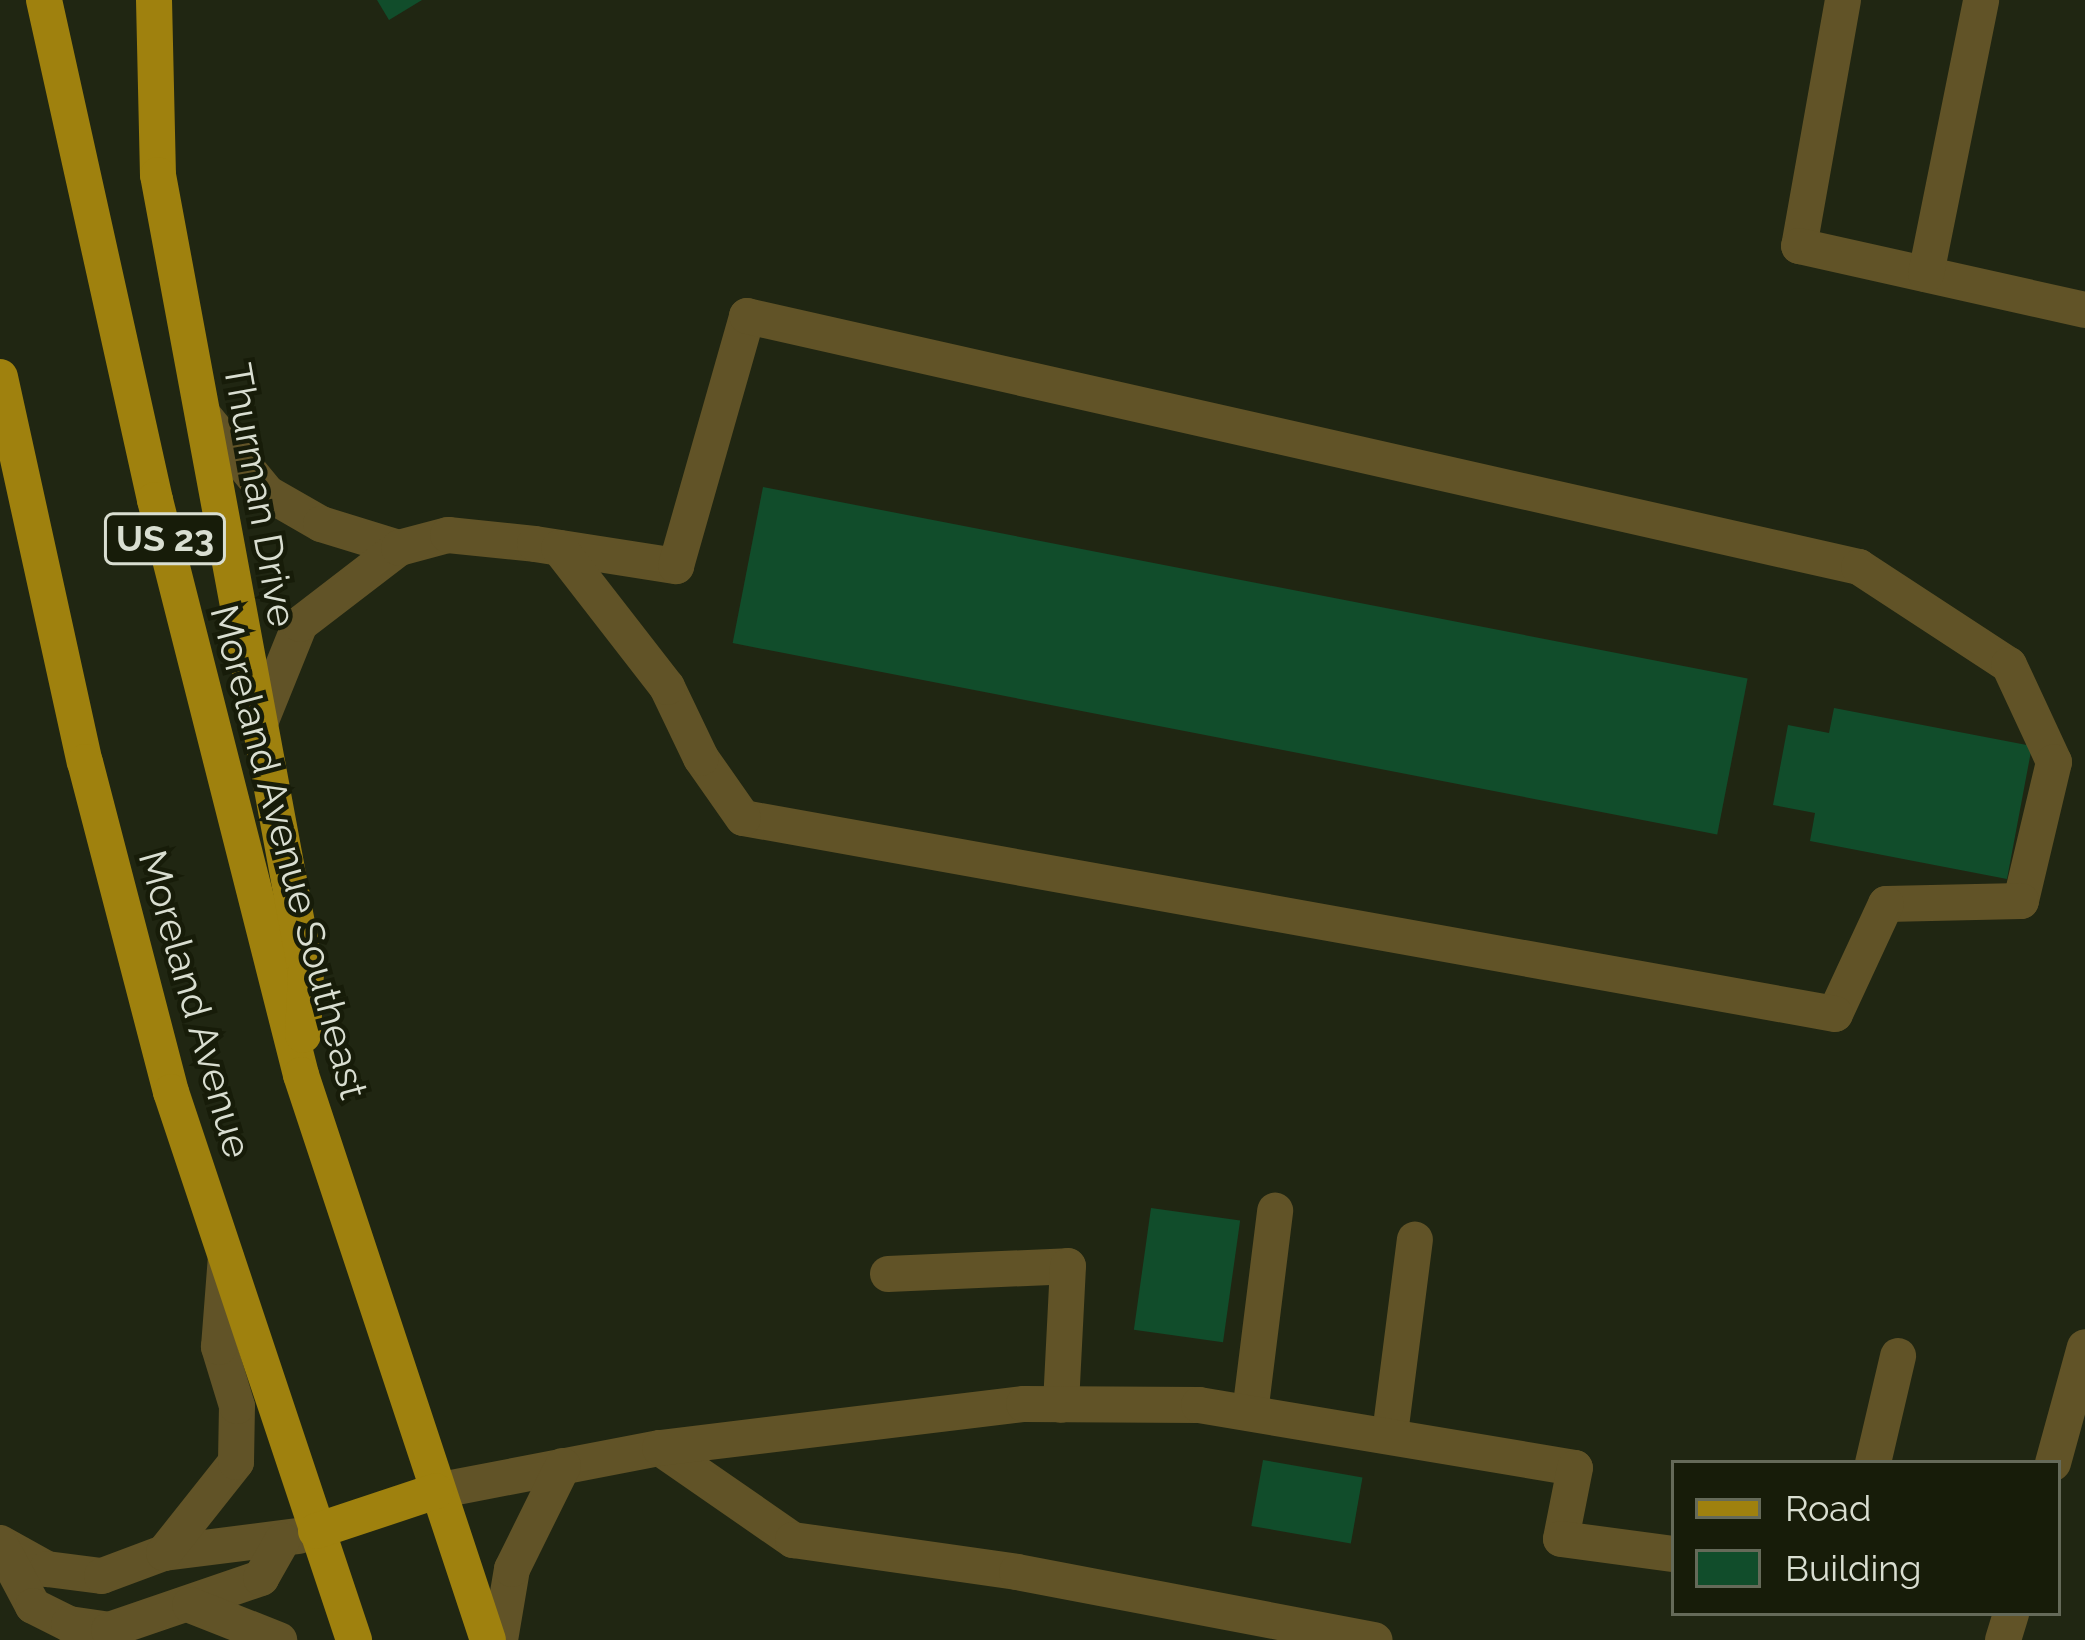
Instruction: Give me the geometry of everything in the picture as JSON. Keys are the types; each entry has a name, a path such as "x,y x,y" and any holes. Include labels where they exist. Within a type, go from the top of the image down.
{"main road":[{"name":"Moreland Avenue Southeast","path":"44,0 155,500 301,1075 488,1640"},
{"name":"Thurman Drive","path":"154,0 158,176 306,972 301,1075"},
{"name":"Moreland Avenue","path":"0,377 85,762 171,1092 226,1257 299,1536 354,1640"},
{"path":"299,1536 436,1491"}],"street":[{"path":"1843,0 1799,246 2085,310"},
{"path":"1926,274 1981,0"},
{"path":"260,722 300,624 399,548 448,535 559,548 676,566 747,316 1859,567 2009,664 2054,762 2021,901 1886,904 1835,1014 743,818 700,758 667,687 559,548"},
{"path":"203,415 267,493 321,524 399,548"},
{"path":"1250,1413 1275,1211"},
{"path":"1390,1434 1415,1240"},
{"path":"164,1553 236,1462 236,1406 219,1347 226,1257"},
{"path":"888,1274 1068,1266 1061,1405"},
{"path":"2054,1460 2085,1347"},
{"path":"1874,1460 1898,1356"},
{"path":"436,1491 660,1448 1061,1405 1250,1413 1575,1468 1561,1539 1671,1554"},
{"path":"660,1448 793,1540 1367,1639"},
{"path":"500,1640 512,1569 563,1466"},
{"path":"0,1544 47,1569 102,1576 131,1571 164,1553 243,1537 299,1536"},
{"path":"0,1544 33,1606 69,1624 109,1630 146,1623 261,1578 299,1536"},
{"path":"190,1605 279,1640"}],"building":[{"path":"377,0 422,0 389,20"},
{"path":"763,487 1748,678 1717,834 733,643"},
{"path":"1834,708 2032,746 2007,879 1810,841 1815,813 1773,805 1788,725 1829,733"},
{"path":"1151,1208 1240,1221 1223,1342 1134,1330"},
{"path":"1263,1460 1362,1478 1351,1544 1251,1526"}]}
